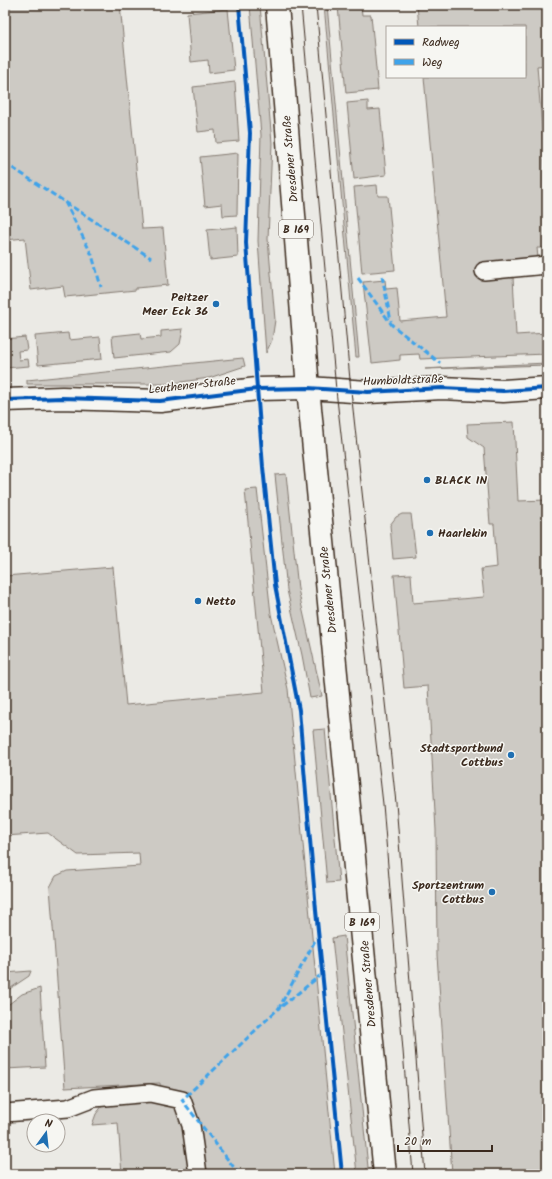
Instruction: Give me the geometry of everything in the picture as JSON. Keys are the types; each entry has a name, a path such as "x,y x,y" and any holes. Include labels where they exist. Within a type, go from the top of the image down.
{"main road":[{"name":"Dresdener Straße","path":"277,5 308,388 385,1174"},
{"name":"Leuthener Straße","path":"5,400 62,398 160,401 257,388 308,388"},
{"name":"Humboldtstraße","path":"308,388 368,392 442,388 503,391 547,388"}],"lane":[{"path":"484,271 547,265"},
{"path":"5,1112 68,1108 94,1098 150,1093 182,1100 191,1125 198,1174"}],"shaded area":[{"path":"5,5 120,5 142,229 163,228 168,285 136,288 136,290 65,297 63,286 31,290 25,238 5,240"},
{"path":"250,5 260,5 272,143 268,239 275,320 272,340 266,353 258,241 261,135"},
{"path":"324,5 327,5 359,357 356,357"},
{"path":"361,5 362,15 371,15 378,90 346,93 338,6"},
{"path":"417,5 547,5 547,65 537,66 547,190 547,248 537,248 538,258 482,263 484,278 513,277 516,335 547,333 547,354 420,359 419,354 400,355 400,360 372,363 363,282 385,280 386,289 397,288 400,321 446,317 424,78 526,78 526,26 419,26"},
{"path":"228,9 234,70 209,73 208,60 191,62 187,13"},
{"path":"235,82 239,141 216,143 215,130 198,132 193,87"},
{"path":"368,101 368,110 380,109 386,175 354,179 347,103"},
{"path":"238,153 237,215 223,216 222,204 205,206 200,157"},
{"path":"377,185 378,196 388,196 395,270 362,273 354,187"},
{"path":"237,227 238,257 210,260 207,230"},
{"path":"183,329 180,344 171,352 114,358 112,336 140,333 141,339 161,337 161,331"},
{"path":"68,333 69,340 100,337 102,359 38,365 35,336"},
{"path":"25,337 27,350 18,351 19,360 28,359 29,366 5,368 5,339"},
{"path":"243,358 245,366 209,378 167,384 27,384 27,380"},
{"path":"547,363 547,365 425,369 441,368"},
{"name":"Sportzentrum Cottbus","path":"514,422 518,501 547,500 547,1174 452,1174 437,955 436,830 428,686 404,688 394,575 411,574 413,603 484,597 481,569 497,567 494,524 490,524 484,448 468,437 467,424"},
{"path":"286,474 298,589 322,696 310,698 287,590 275,475"},
{"path":"257,489 271,614 288,689 335,1174 122,1174 118,1123 92,1125 96,1114 103,1105 161,1101 160,1083 65,1088 50,887 56,876 67,871 140,866 139,853 78,855 48,833 5,836 5,576 113,567 126,705 264,692 245,490"},
{"path":"402,514 411,514 416,557 393,559 390,525 396,517"},
{"path":"325,729 339,882 327,883 313,730"},
{"path":"344,936 368,1167 362,1174 357,1174 332,938"},
{"path":"31,971 29,976 5,992 5,973"},
{"path":"40,988 45,1067 5,1069 5,1007 22,994"}],"tram line":[{"path":"301,5 336,390 383,804 413,1174"},
{"path":"316,5 351,391 396,803 425,1174"}],"marked path":[{"path":"5,163 151,258"},
{"path":"65,202 92,255 101,287"},
{"path":"382,276 391,321"},
{"path":"358,278 392,325 440,363"},
{"path":"239,1174 182,1100 279,1008 317,937"},
{"path":"282,1006 322,974"}],"cycle path":[{"path":"239,5 250,133 246,243 263,467 275,585 299,710 316,910 342,1174"},
{"path":"5,400 62,398 160,401 257,389 308,388 368,392 442,388 503,391 547,388"}],"place":[{"name":"Peitzer Meer Eck 36","path":"216,304"},
{"name":"BLACK IN","path":"427,480"},
{"name":"Haarlekin","path":"430,533"},
{"name":"Netto","path":"198,601"},
{"name":"Stadtsportbund Cottbus","path":"511,755"},
{"name":"Sportzentrum Cottbus","path":"492,892"}]}
